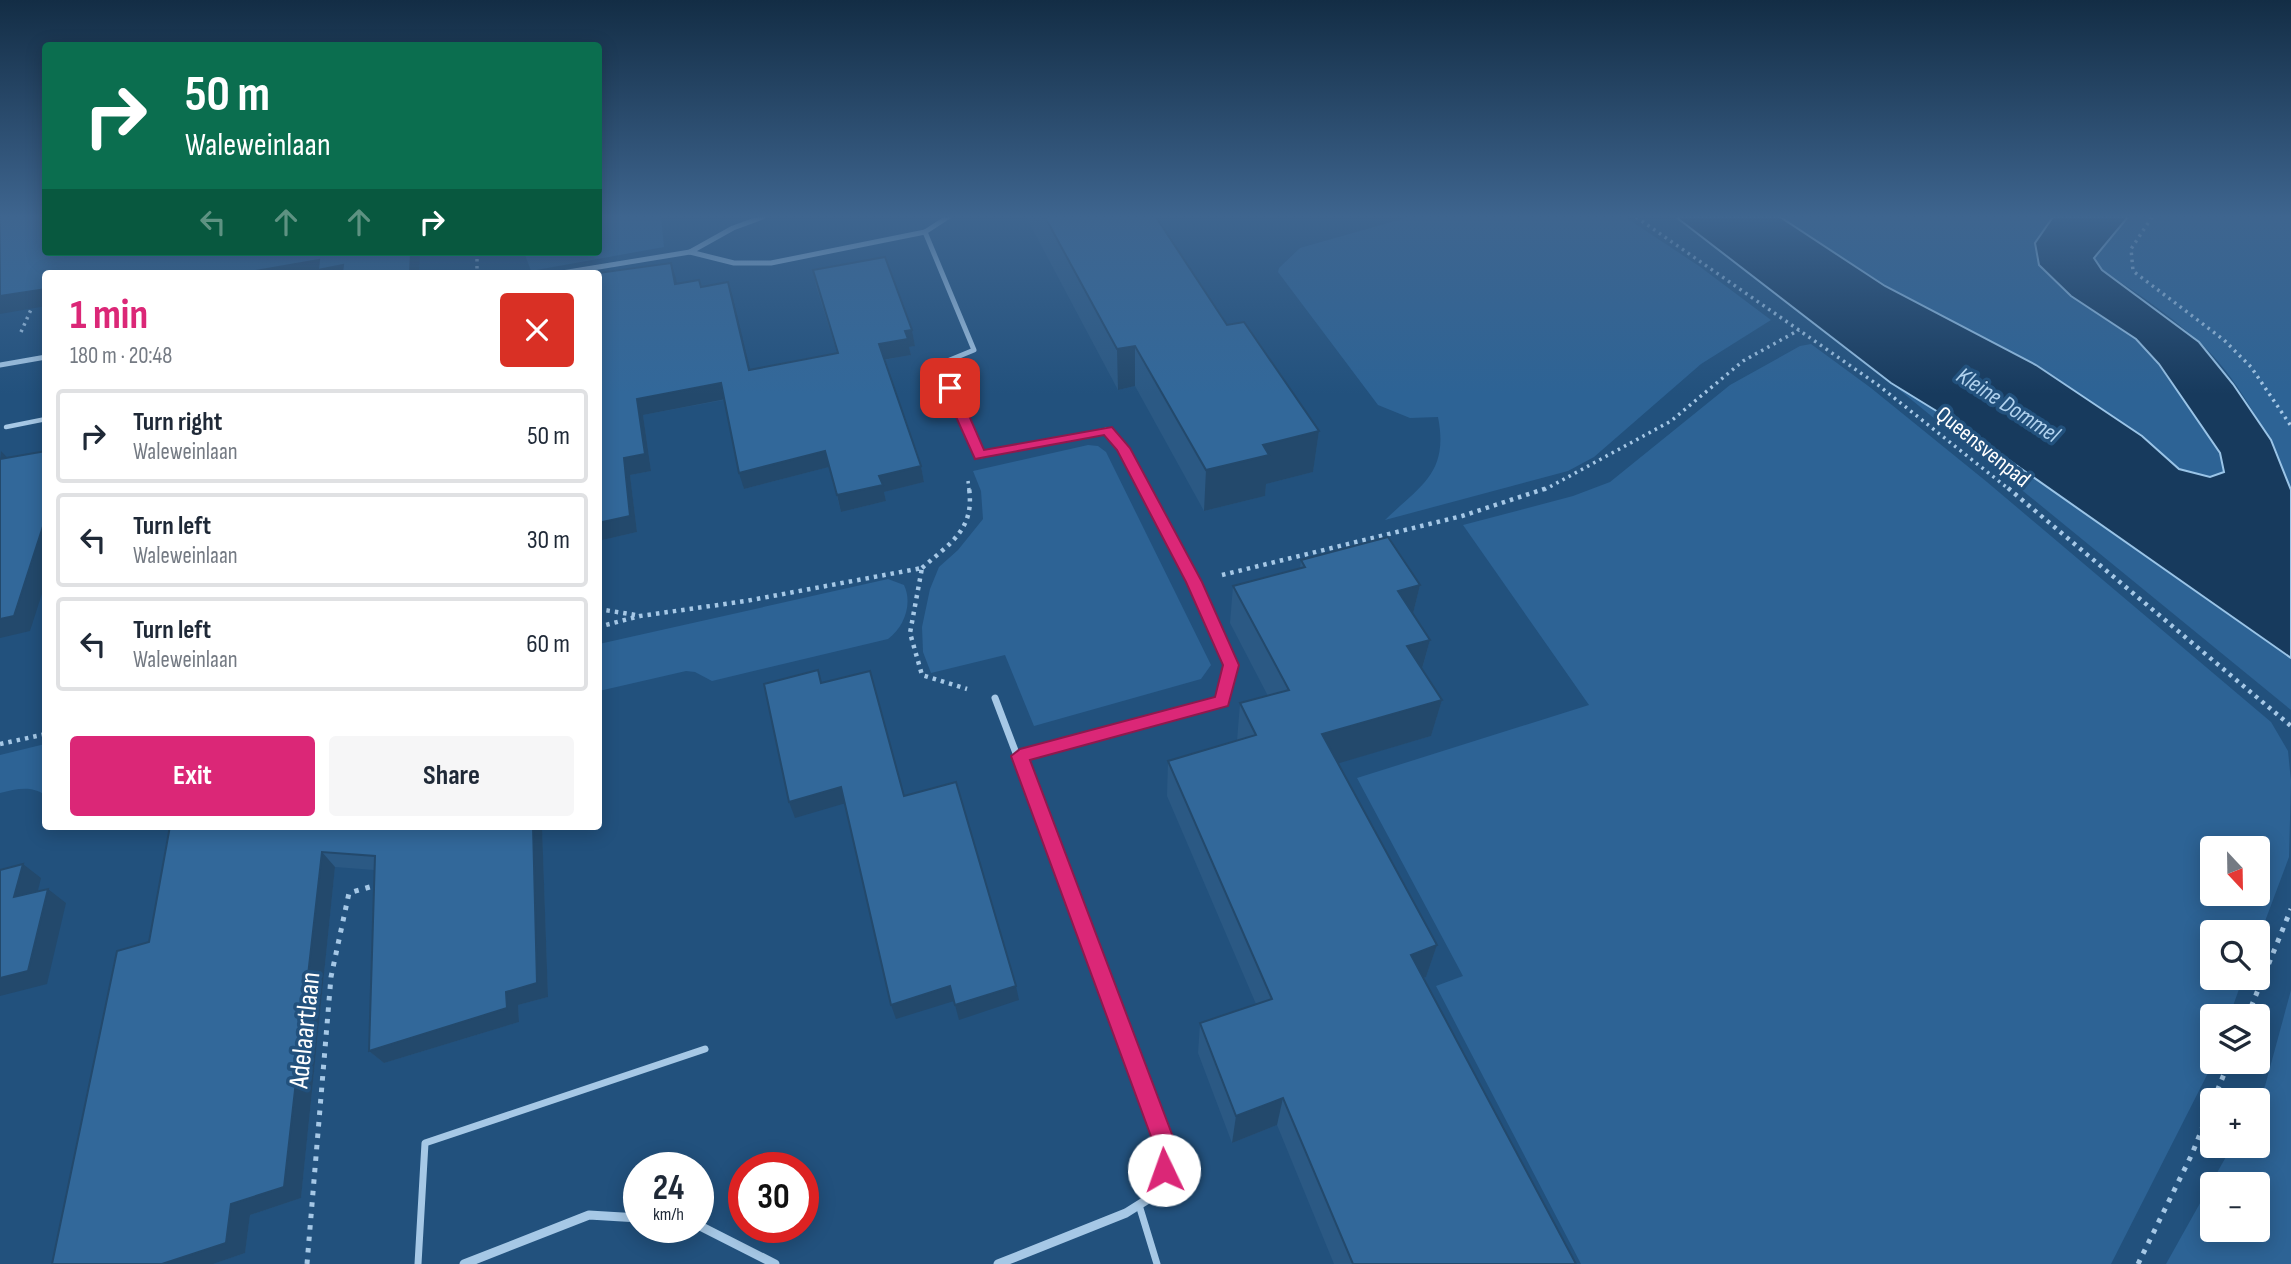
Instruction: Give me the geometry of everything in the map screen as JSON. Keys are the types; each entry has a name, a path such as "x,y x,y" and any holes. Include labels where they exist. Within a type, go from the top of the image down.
{"street":[{"path":"943,276 974,350 940,364 979,456 1107,430 1123,448 1194,582 1231,665 1222,701 1020,756"},
{"path":"0,365 42,358"},
{"path":"995,698 1020,756 1167,1150 1161,1191 1126,1213 998,1264"},
{"path":"464,1264 589,1215 623,1217"},
{"path":"714,1233 775,1264"}],"lane":[{"path":"6,427 42,420"},
{"path":"418,1264 425,1143 705,1049"},
{"path":"1139,1205 1157,1264"}],"path":[{"name":"Queensvenpad","path":"1721,276 1878,385 1998,480 2291,726"},
{"path":"2140,276 2224,340 2250,367 2291,426"},
{"path":"30,314 35,301"},
{"path":"1194,582 1462,516 1540,492 1671,421 1743,361 1799,330"},
{"path":"602,625 640,616 746,601 922,568 962,532 972,508 967,475 979,456"},
{"path":"922,568 910,633 922,676 995,698"},
{"path":"602,610 640,616"},
{"path":"0,744 42,735"},
{"name":"Adelaartlaan","path":"307,1264 331,977 349,893 382,884 383,872"},
{"path":"2252,1004 2291,909"},
{"path":"2138,1264 2200,1134"}],"shaded area":[{"path":"1281,276 1712,276 1771,320 1701,364 1594,457 1568,471 1385,520 1429,476 1436,465 1440,436 1438,417 1410,418 1378,405"},
{"path":"1870,276 2057,276 2071,296 2136,339 2159,364 2220,453 2224,472 2210,477 2179,469 2142,436 2036,365"},
{"path":"2111,276 2291,276 2291,490 2252,410 2226,372 2197,340"},
{"path":"1811,344 1871,388 1987,482 2271,722 2288,751 2291,781 2289,857 2265,920 2200,920 2200,990 2239,990 2234,1004 2200,1004 2200,1074 2207,1075 2111,1264 1581,1264 1436,986 1463,976 1357,778 1589,705 1463,525 1573,496 1610,482 1730,385 1800,346"},
{"path":"1891,383 1956,423 2291,658 2291,710"},
{"path":"1088,445 1098,446 1106,452 1211,665 1201,679 1034,726 1005,655 931,673 923,652 922,627 930,589 939,567 958,550 983,519 981,491 973,471"},
{"path":"888,579 904,585 907,592 905,615 899,628 888,639 712,681 695,672 686,671 602,690 602,643"},
{"path":"42,745 42,793 29,789 0,793 0,755"},
{"path":"2291,990 2291,1264 2166,1264 2200,1203 2200,1242 2270,1242 2270,1172 2217,1172 2225,1158 2270,1158 2270,1088 2264,1088 2270,1074"}],"water":[{"name":"Kleine Dommel","path":"1752,276 1870,276 2036,365 2142,436 2179,469 2210,477 2224,472 2220,453 2159,364 2136,339 2071,296 2050,276 2110,276 2199,342 2233,384 2271,440 2291,490 2291,658 1956,423 1891,383"}],"building":[{"path":"0,276 42,276 42,290 0,296"},
{"path":"602,276 673,276 675,284 699,280 701,287 728,282 749,370 838,353 815,276 892,276 912,330 905,331 908,339 879,344 921,466 879,476 883,485 837,495 825,451 739,473 721,383 637,399 645,454 624,458 630,516 602,522"},
{"path":"1077,276 1195,276 1227,325 1244,322 1319,431 1263,445 1269,455 1206,470 1135,346 1117,349"},
{"path":"42,452 42,529 14,616 0,619 0,459"},
{"path":"1388,537 1420,585 1398,591 1430,640 1407,646 1442,700 1322,734 1437,945 1411,955 1576,1264 1353,1264 1283,1098 1236,1116 1200,1023 1272,999 1168,761 1256,735 1240,703 1289,690 1233,586 1305,567 1301,560"},
{"path":"818,670 821,683 870,671 904,796 956,782 1016,986 955,1005 950,986 891,1005 841,787 789,802 764,684"},
{"path":"169,830 533,830 537,983 506,992 507,1008 369,1051 375,856 322,852 284,1187 231,1204 226,1243 162,1264 52,1264 117,951 149,942"},
{"path":"23,864 14,897 48,889 28,971 0,978 0,870"}],"route":[{"path":"950,388 979,456 1107,430 1123,448 1194,582 1231,665 1222,701 1020,756 1167,1150 1164,1170"}]}
